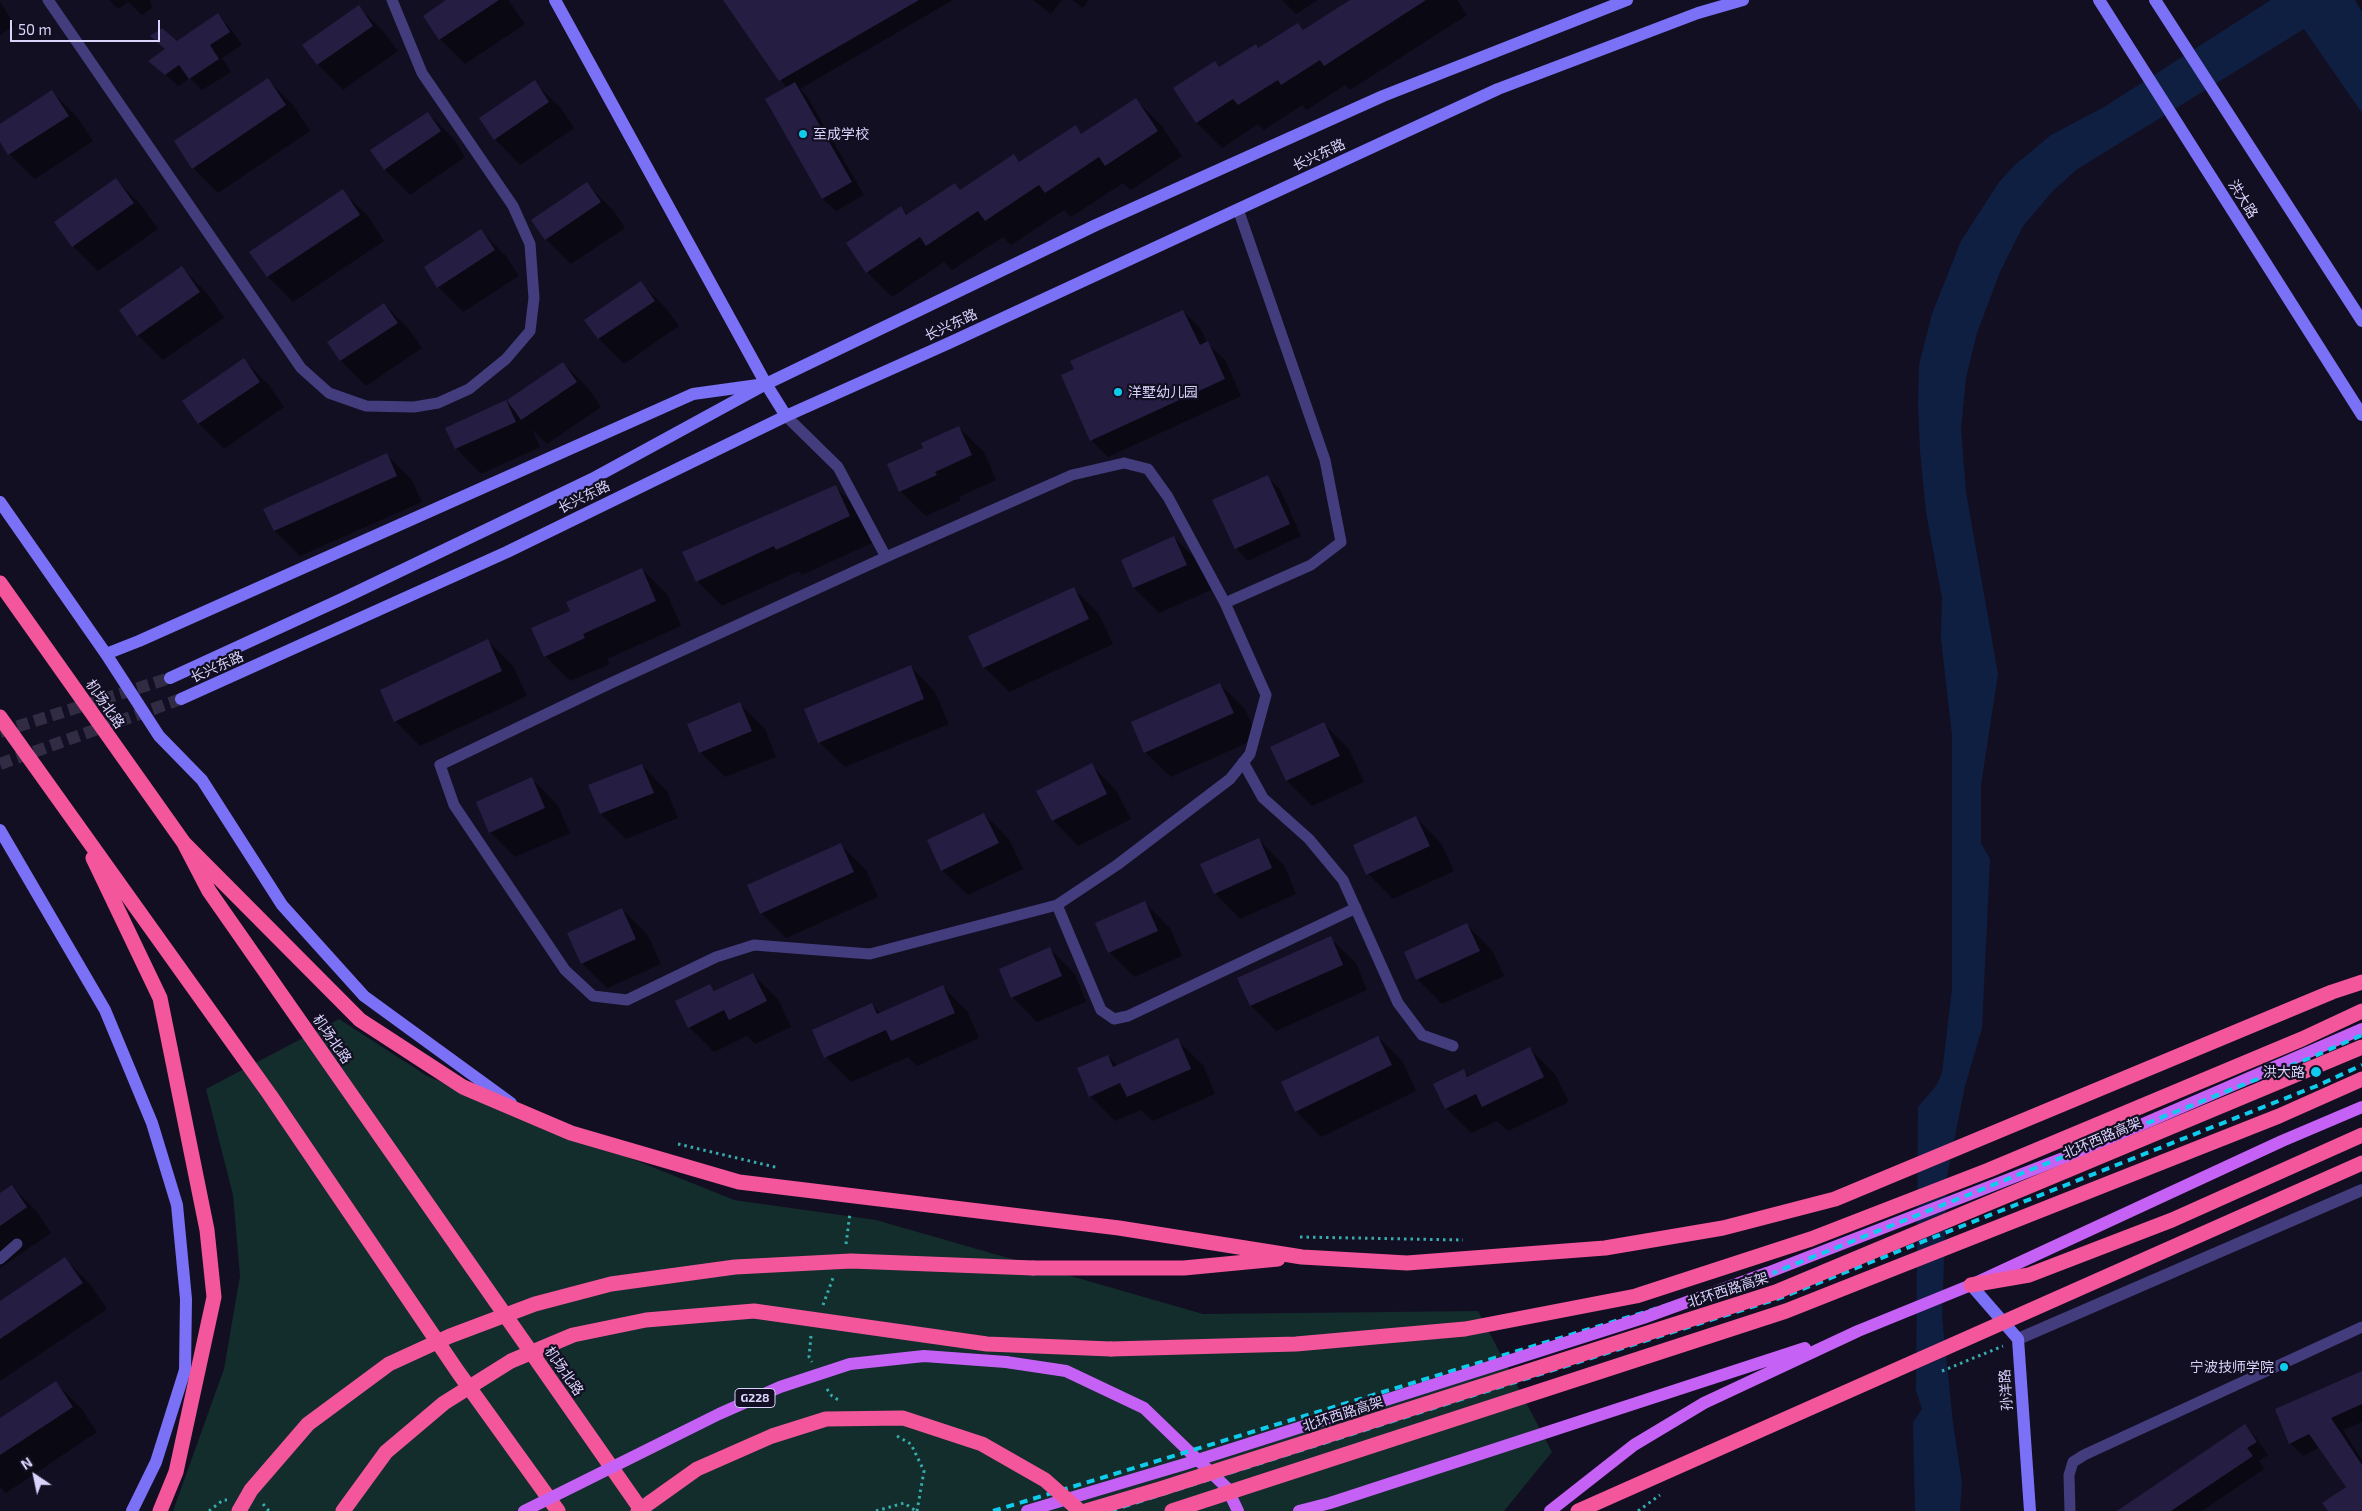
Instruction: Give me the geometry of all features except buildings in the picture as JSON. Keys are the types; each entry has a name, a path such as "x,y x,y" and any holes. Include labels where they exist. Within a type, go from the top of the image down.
{"highway":[{"name":"机场北路","path":"0,583 184,843 209,891 640,1511"},
{"path":"0,717 270,1095 458,1372 558,1511"},
{"path":"75,820 160,998 207,1230 214,1296 176,1472 160,1511"},
{"path":"184,843 360,1020 463,1087 570,1133 739,1182 1119,1228 1302,1257 1407,1264 1605,1248 1732,1226 1835,1199 2323,996 2362,982"},
{"path":"343,1511 386,1452 444,1403 511,1361 573,1335 646,1320 754,1311 987,1344 1111,1349 1296,1344 1465,1328 1636,1296 1810,1239 1989,1170 2302,1039 2362,1011"},
{"name":"北环西路高架","path":"1086,1511 1776,1292 2362,1047"},
{"path":"1172,1511 1786,1311 2279,1116 2362,1079"},
{"path":"1971,1285 2029,1275 2172,1220 2362,1135"},
{"path":"1578,1511 2362,1163"},
{"path":"239,1511 251,1490 308,1424 389,1364 450,1336 535,1304 612,1284 735,1267 851,1261 1033,1268 1184,1268 1302,1257"},
{"path":"640,1511 697,1468 772,1436 826,1419 903,1418 982,1444 1045,1480 1080,1511"}],"main road":[{"path":"555,0 766,384 786,416"},
{"name":"长兴东路","path":"170,678 344,598 592,479 766,384 1096,225 1382,96 1627,0"},
{"name":"长兴东路","path":"181,700 506,552 786,416 1498,89 1698,13 1743,0"},
{"name":"洪大路","path":"2100,0 2362,415"},
{"path":"2155,0 2362,321"},
{"path":"106,654 693,394 766,384"},
{"path":"0,502 106,654 159,736 202,780 282,904 364,996 525,1114"},
{"path":"0,830 104,1010 152,1124 177,1205 186,1299 185,1370 156,1462 132,1511"},
{"path":"1027,1511 1185,1464 1643,1318 2076,1153 2362,1029"},
{"path":"1550,1511 1634,1445 1704,1403 1858,1331 1971,1285 2362,1106"},
{"path":"1971,1285 2018,1339"},
{"path":"1299,1511 1330,1504 1858,1331"},
{"name":"孙洋路","path":"2018,1339 2030,1511"},
{"name":"G228","path":"524,1511 718,1414 780,1386 850,1364 924,1356 1006,1362 1066,1371 1144,1408 1227,1488 1238,1511"}],"street":[{"path":"2018,1339 2362,1190"}],"lane":[{"path":"48,0 301,368 329,394 366,406 414,407 438,403 469,389 506,359 530,331 534,298 530,244 513,206 422,73 392,0"},
{"path":"1225,604 1311,565 1341,542 1325,460 1238,209"},
{"path":"786,416 838,467 886,557"},
{"path":"1124,464 1148,469 1168,497 1225,604 1266,695 1250,754 1230,780 1118,866 1057,905 870,954 754,944 716,957 627,1000 593,996 565,970 454,805 440,766 611,683 886,557 1072,475 1124,464"},
{"path":"1244,762 1263,798 1309,839 1343,880 1398,1003 1422,1035 1453,1046"},
{"path":"1057,905 1101,1010 1114,1019 1128,1016 1356,908"},
{"path":"0,1258 17,1244"},
{"path":"2070,1511 2069,1475 2074,1462 2084,1455 2362,1327"}],"path":[{"path":"670,1142 786,1169"},
{"path":"1296,1237 1464,1240"},
{"path":"1972,1358 2018,1339"},
{"path":"876,1511 904,1503 916,1511"}],"green space":[{"path":"339,1019 427,1076 734,1200 876,1220 1203,1314 1478,1311 1552,1452 1504,1511 173,1511 224,1369 240,1276 233,1195 206,1089"}],"water":[{"path":"2271,0 2355,0 2362,12 2362,113 2304,29 2076,170 2052,192 2023,226 2000,272 1977,333 1966,378 1961,429 1966,492 1998,674 1981,785 1981,843 1990,859 1982,1028 1965,1086 1947,1176 1942,1317 1953,1423 1962,1483 1960,1511 1915,1511 1913,1422 1922,1409 1916,1391 1918,1107 1936,1086 1942,1073 1952,989 1952,735 1941,639 1942,598 1926,512 1920,451 1919,365 1932,314 1961,241 1999,182 2016,164 2051,135 2104,107"}],"tunnel":[{"path":"0,732 170,678"},
{"path":"0,764 181,699"}],"railway":[{"path":"993,1511 1773,1273 2310,1058 2362,1035"},
{"path":"1109,1511 1780,1298 2319,1085 2362,1065"}],"place":[{"name":"至成学校","path":"803,134"},
{"name":"洋墅幼儿园","path":"1118,392"},
{"name":"洪大路","path":"2316,1072"},
{"name":"宁波技师学院","path":"2284,1367"}]}
